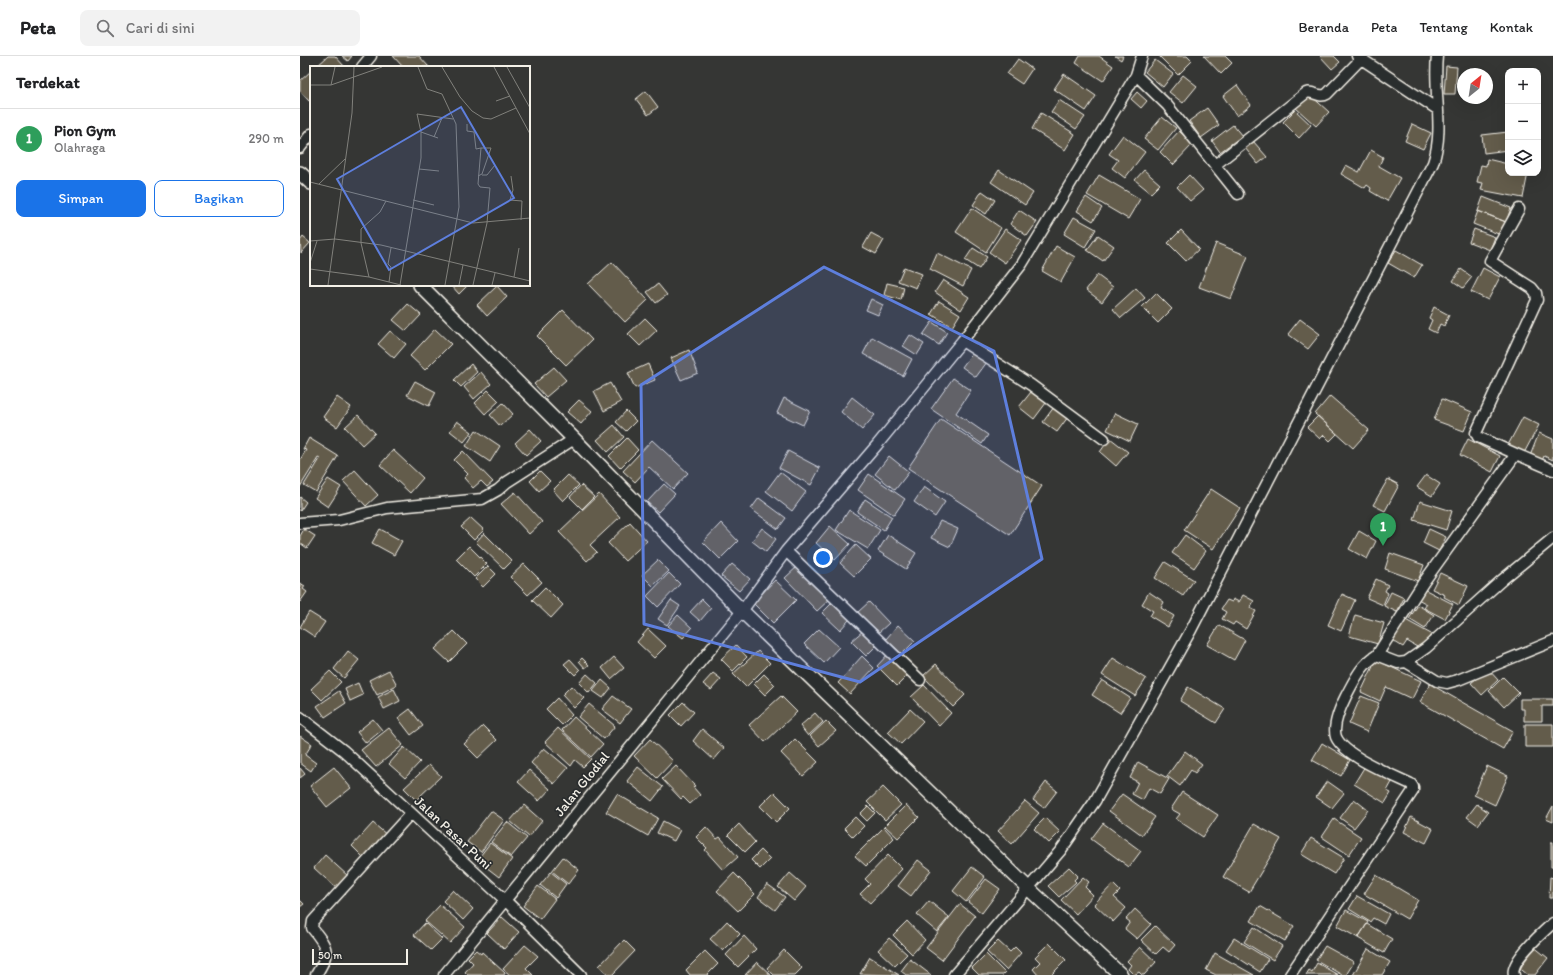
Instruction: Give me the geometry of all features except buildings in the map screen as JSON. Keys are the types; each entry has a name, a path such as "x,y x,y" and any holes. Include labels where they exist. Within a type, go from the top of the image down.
{"street":[{"path":"363,66 371,56"},
{"name":"Jalan Glodial","path":"444,975 742,611 786,551 877,445 962,341 1022,264 1136,75 1142,56"},
{"path":"954,975 1061,850 1095,800 1191,630 1434,163 1440,127 1437,109 1437,56"},
{"path":"1215,165 1306,93 1308,92 1321,96 1327,94 1359,58 1437,109"},
{"path":"1136,75 1167,104 1238,194"},
{"path":"300,148 310,135"},
{"path":"300,173 310,182"},
{"path":"1518,209 1490,261 1532,288 1536,293 1537,300 1476,433 1478,437 1553,470"},
{"path":"421,286 574,439 742,611 1028,888 1121,975"},
{"path":"962,341 1031,386 1104,439"},
{"path":"300,523 339,520 387,508 482,499 494,493 507,482 574,439"},
{"path":"1290,975 1413,791 1411,784 1359,758 1342,746 1336,736 1338,710 1359,670 1369,660 1377,655 1423,584 1516,454"},
{"path":"1377,655 1398,663 1406,662 1426,648 1502,580 1553,538"},
{"path":"786,551 920,680"},
{"path":"1406,662 1437,681 1447,683 1458,680 1553,640"},
{"name":"Jalan Pasar Puni","path":"300,717 344,751 505,900 581,975"},
{"path":"316,975 325,960 326,952 325,946 312,928 314,922 411,813"},
{"path":"1514,975 1513,970 1525,950 1553,924"}],"highlighted area":[{"path":"824,267 994,351 1042,559 860,682 644,624 641,385"}],"place":[{"name":"Pion Gym","path":"1383,546"}]}
